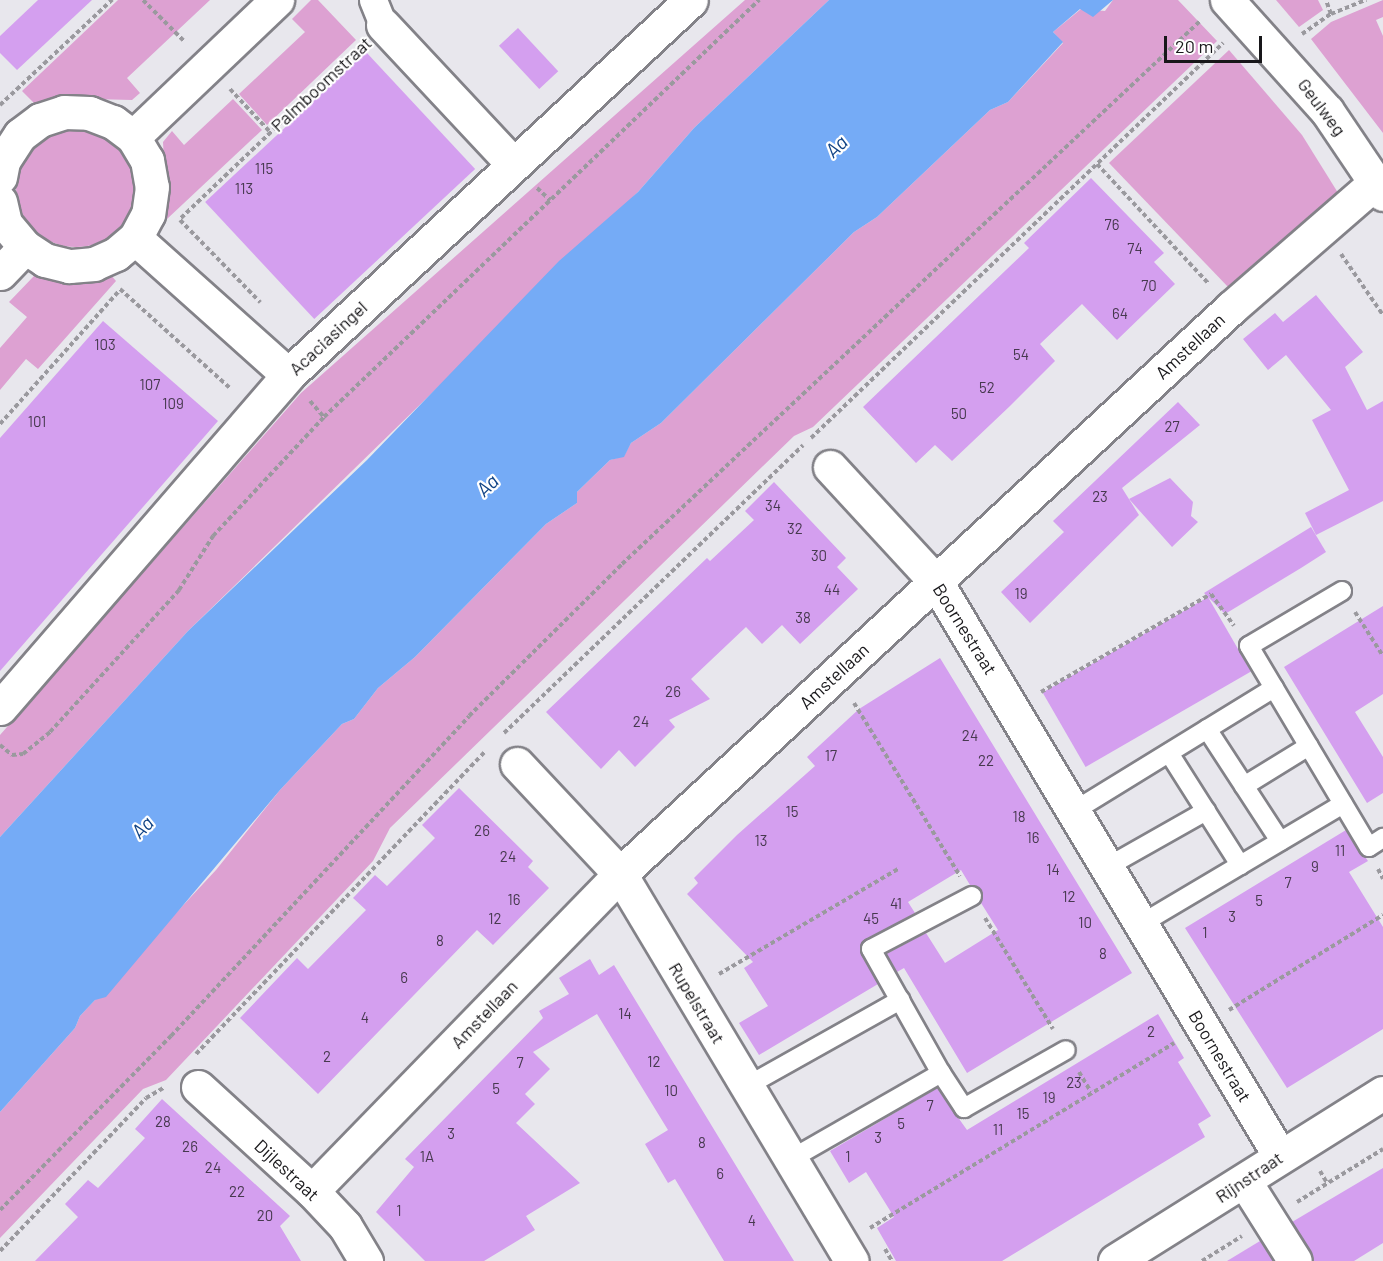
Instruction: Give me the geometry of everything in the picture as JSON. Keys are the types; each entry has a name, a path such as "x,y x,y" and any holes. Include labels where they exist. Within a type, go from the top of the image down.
{"street":[{"path":"133,137 277,0"},
{"name":"Acaciasingel","path":"0,708 288,375 690,0"},
{"name":"Palmboomstraat","path":"378,12 513,164"},
{"name":"Geulweg","path":"1226,12 1278,52 1327,111 1380,188"},
{"path":"0,177 10,126 81,113 113,122 133,137 147,160 152,187 143,247"},
{"name":"Amstellaan","path":"312,1191 620,874 1231,308 1319,230 1380,188"},
{"path":"0,202 5,223 25,247 45,260 77,265 143,247"},
{"path":"0,273 25,247"},
{"path":"143,247 288,375"},
{"name":"Boornestraat","path":"830,467 936,582 1014,708 1280,1156"},
{"name":"Rupelstraat","path":"506,752 620,874 847,1253"},
{"name":"Dijlestraat","path":"186,1077 312,1191 345,1226 366,1261"},
{"name":"Rijnstraat","path":"1115,1261 1245,1182 1280,1156 1383,1093"},
{"path":"1245,1182 1295,1261"}],"lane":[{"path":"1342,591 1249,646 1369,847 1383,838"},
{"path":"1074,811 1274,688"},
{"path":"1207,729 1280,841"},
{"path":"1244,786 1309,746"},
{"path":"1169,753 1240,865"},
{"path":"1141,924 1343,804"},
{"path":"1107,867 1206,811"},
{"path":"972,896 871,950 941,1073 964,1108 1066,1050"},
{"path":"747,1086 900,1000"},
{"path":"791,1159 941,1073"}],"path":[{"path":"0,105 111,0"},
{"path":"0,745 12,755 24,754 50,732 179,591 213,536 324,417 759,0"},
{"path":"1326,0 1331,14"},
{"path":"1278,52 1331,14 1366,0"},
{"name":"Palmboomstraat","path":"1,420 120,289 143,247 180,220 378,12"},
{"path":"506,752 1097,164 1226,12"},
{"path":"0,1210 171,1036 469,716 622,564 1226,12"},
{"path":"1097,164 1231,308"},
{"path":"180,220 262,304"},
{"path":"1319,230 1348,262 1383,315"},
{"path":"120,289 257,412"},
{"path":"1342,591 1383,656"},
{"path":"1014,708 1211,594 1249,646"},
{"path":"0,1251 146,1098 186,1077 488,749"},
{"path":"690,991 898,869"},
{"path":"847,1253 1202,1026 1383,915"}],"shaded area":[{"path":"118,0 210,0 127,78 140,93 132,100 53,98 34,103 22,91"},
{"path":"311,0 318,0 356,40 267,125 239,94 305,32 292,19"},
{"path":"745,0 829,0 694,128 638,192 188,631 0,837 0,735 301,393"},
{"path":"1113,0 1178,0 1217,41 813,427 794,436 390,828 373,861 166,1080 143,1089 0,1238 0,1112 75,1028 80,1016 216,870 280,790 342,724 354,719 378,688 415,657 546,524 577,503 577,492 610,460 624,456 631,443 661,423 854,232 877,217 990,110 1008,102 1063,43 1053,32 1081,9 1105,11"},
{"path":"1276,0 1318,0 1323,10 1299,27"},
{"path":"1383,0 1383,17 1376,20 1383,36 1383,133 1311,39 1331,22"},
{"path":"1229,50 1302,135 1340,196 1230,289 1109,163"},
{"path":"233,99 262,130 167,219 163,142 172,131 184,145"},
{"path":"76,127 99,132 118,145 131,164 136,187 131,210 118,229 99,242 76,247 53,242 34,229 21,210 16,187 21,164 34,145 53,132"},
{"path":"110,274 116,281 38,369 26,359 0,390 0,348 27,317 9,302 34,276 74,284"}],"water":[{"name":"Aa","path":"829,0 1113,0 1093,17 1080,9 1053,32 1063,42 1008,102 990,110 877,217 854,232 661,423 631,443 624,457 610,460 577,492 577,503 546,524 415,657 378,688 354,719 342,724 280,790 106,997 95,1000 80,1016 75,1028 0,1112 0,837 188,631 367,460 559,261 638,192 694,128"}],"building":[{"path":"38,0 92,0 17,70 0,53 0,36"},
{"path":"518,28 558,71 539,89 499,46"},
{"path":"366,52 475,169 314,319 205,202"},
{"path":"1091,178 1164,253 1154,262 1175,284 1117,340 1082,304 1040,344 1055,361 1010,406 952,461 935,445 916,463 863,407 1029,248 1024,243"},
{"path":"1316,295 1363,352 1345,367 1367,410 1383,401 1383,501 1316,535 1305,513 1349,490 1312,420 1331,410 1286,355 1268,370 1243,339 1275,313 1283,322"},
{"path":"103,321 218,421 0,671 0,438"},
{"path":"1178,402 1200,425 1122,488 1139,515 1030,623 1001,592 1064,532 1053,521"},
{"path":"1170,478 1193,502 1191,516 1198,522 1172,547 1129,499"},
{"path":"774,482 846,558 837,567 858,589 800,644 782,625 762,644 746,627 691,679 710,699 669,720 675,727 635,767 619,750 601,769 546,712 707,558 710,561 754,520 745,511"},
{"path":"1311,527 1326,552 1301,568 1225,614 1204,593"},
{"path":"1208,597 1251,671 1086,767 1043,692"},
{"path":"1383,606 1383,694 1355,712 1383,757 1383,793 1367,803 1284,667"},
{"path":"940,658 1132,973 967,1073 904,968 897,972 886,954 926,933 945,963 998,930 981,903 982,890 970,885 961,870 908,902 915,913 862,943 861,954 878,984 759,1055 739,1023 768,1006 744,968 753,962 687,894 698,883 694,878 737,835 815,766 807,757 859,709"},
{"path":"459,788 533,861 528,867 549,888 493,945 477,930 318,1094 240,1018 297,958 308,969 366,910 353,898 375,875 387,886 435,838 422,825"},
{"path":"1346,830 1368,861 1349,872 1383,927 1383,1029 1287,1088 1185,928"},
{"path":"590,959 599,975 614,965 794,1261 724,1261 675,1179 668,1183 645,1144 668,1130 597,1014 533,1052 550,1069 525,1094 535,1104 516,1123 580,1183 526,1216 535,1230 484,1261 425,1261 376,1212 414,1167 405,1159 543,1018 539,1011 569,994 559,978"},
{"path":"1158,1014 1184,1058 1178,1062 1211,1116 1198,1124 1205,1137 1002,1261 896,1261 877,1228 894,1217 866,1172 849,1183 830,1151 937,1088 967,1130"},
{"path":"162,1099 290,1216 280,1226 301,1261 35,1261 78,1217 65,1204 88,1180 98,1188 145,1138 135,1129"},
{"path":"1383,1168 1383,1243 1354,1261 1314,1261 1292,1222"},
{"path":"1260,1241 1273,1261 1227,1261"}]}
